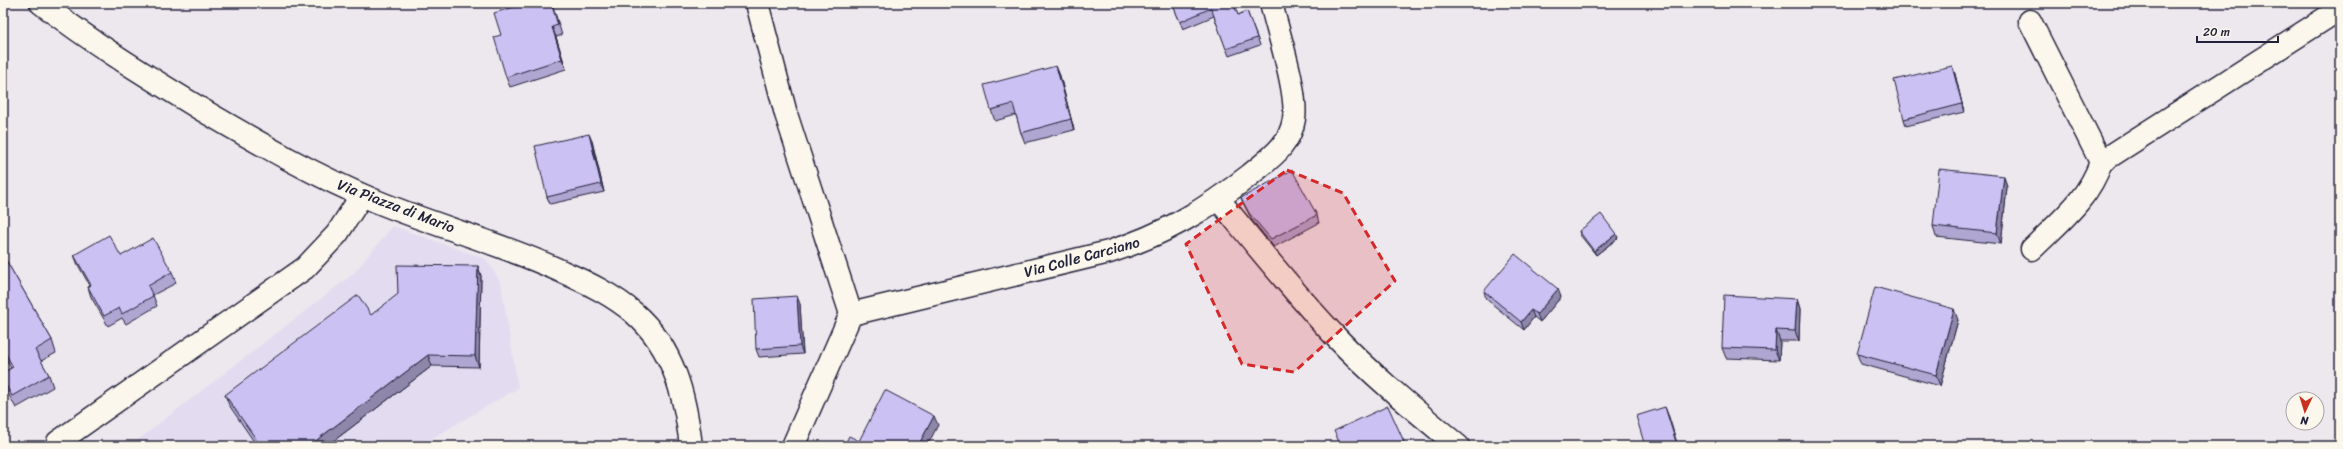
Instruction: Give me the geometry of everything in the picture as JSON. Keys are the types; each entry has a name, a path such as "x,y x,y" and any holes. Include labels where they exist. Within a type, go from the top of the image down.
{"street":[{"name":"Via Piazza di Mario","path":"41,3 113,54 243,134 303,167 362,195 544,263 590,284 623,304 652,332 667,354 677,377 684,402 691,446"},
{"path":"757,3 786,114 852,314 793,446"},
{"name":"Via Colle Carciano","path":"852,314 1114,250 1170,229 1219,200 1280,149 1292,128 1293,96 1271,3"},
{"path":"2032,249 2085,195 2101,162 2340,9"},
{"path":"2030,21 2101,162"},
{"path":"58,442 305,268 337,234 362,195"},
{"path":"1219,200 1286,283 1336,338 1396,394 1458,446"}],"highlighted area":[{"path":"1287,170 1343,193 1395,281 1294,372 1242,364 1186,244"}],"shaded area":[{"path":"393,226 486,259 501,283 518,388 419,446 130,446 353,274"}],"building":[{"path":"527,3 551,3 558,25 552,27 562,59 506,77 494,37 501,35 494,13"},
{"path":"1172,3 1233,3 1238,15 1247,11 1257,38 1226,49 1211,8 1180,22"},
{"path":"1056,66 1071,119 1021,133 1013,104 991,110 984,85"},
{"path":"1952,66 1962,104 1904,119 1894,80"},
{"path":"589,134 601,184 547,197 535,146"},
{"path":"1939,169 2004,176 1997,233 1933,226"},
{"path":"1292,170 1317,215 1271,239 1249,213 1241,198"},
{"path":"1601,214 1616,234 1594,251 1579,231"},
{"path":"109,235 121,256 153,238 172,272 148,286 153,296 122,314 119,308 104,316 88,287 91,285 74,255"},
{"path":"1515,254 1558,289 1537,314 1531,310 1521,322 1484,291"},
{"path":"3,255 52,340 35,350 49,375 12,396 3,380 3,373 13,367 3,349"},
{"path":"397,265 478,266 475,356 428,355 309,446 261,446 225,395 358,295 371,315 398,294"},
{"path":"1875,287 1954,309 1936,375 1857,354"},
{"path":"1724,295 1797,299 1795,331 1776,330 1775,350 1722,348"},
{"path":"797,296 800,346 756,349 754,299"},
{"path":"885,390 934,416 918,446 844,446 849,436 859,441"},
{"path":"1388,406 1406,446 1341,446 1334,431"},
{"path":"1665,407 1677,445 1683,444 1683,446 1645,446 1636,416"}]}
